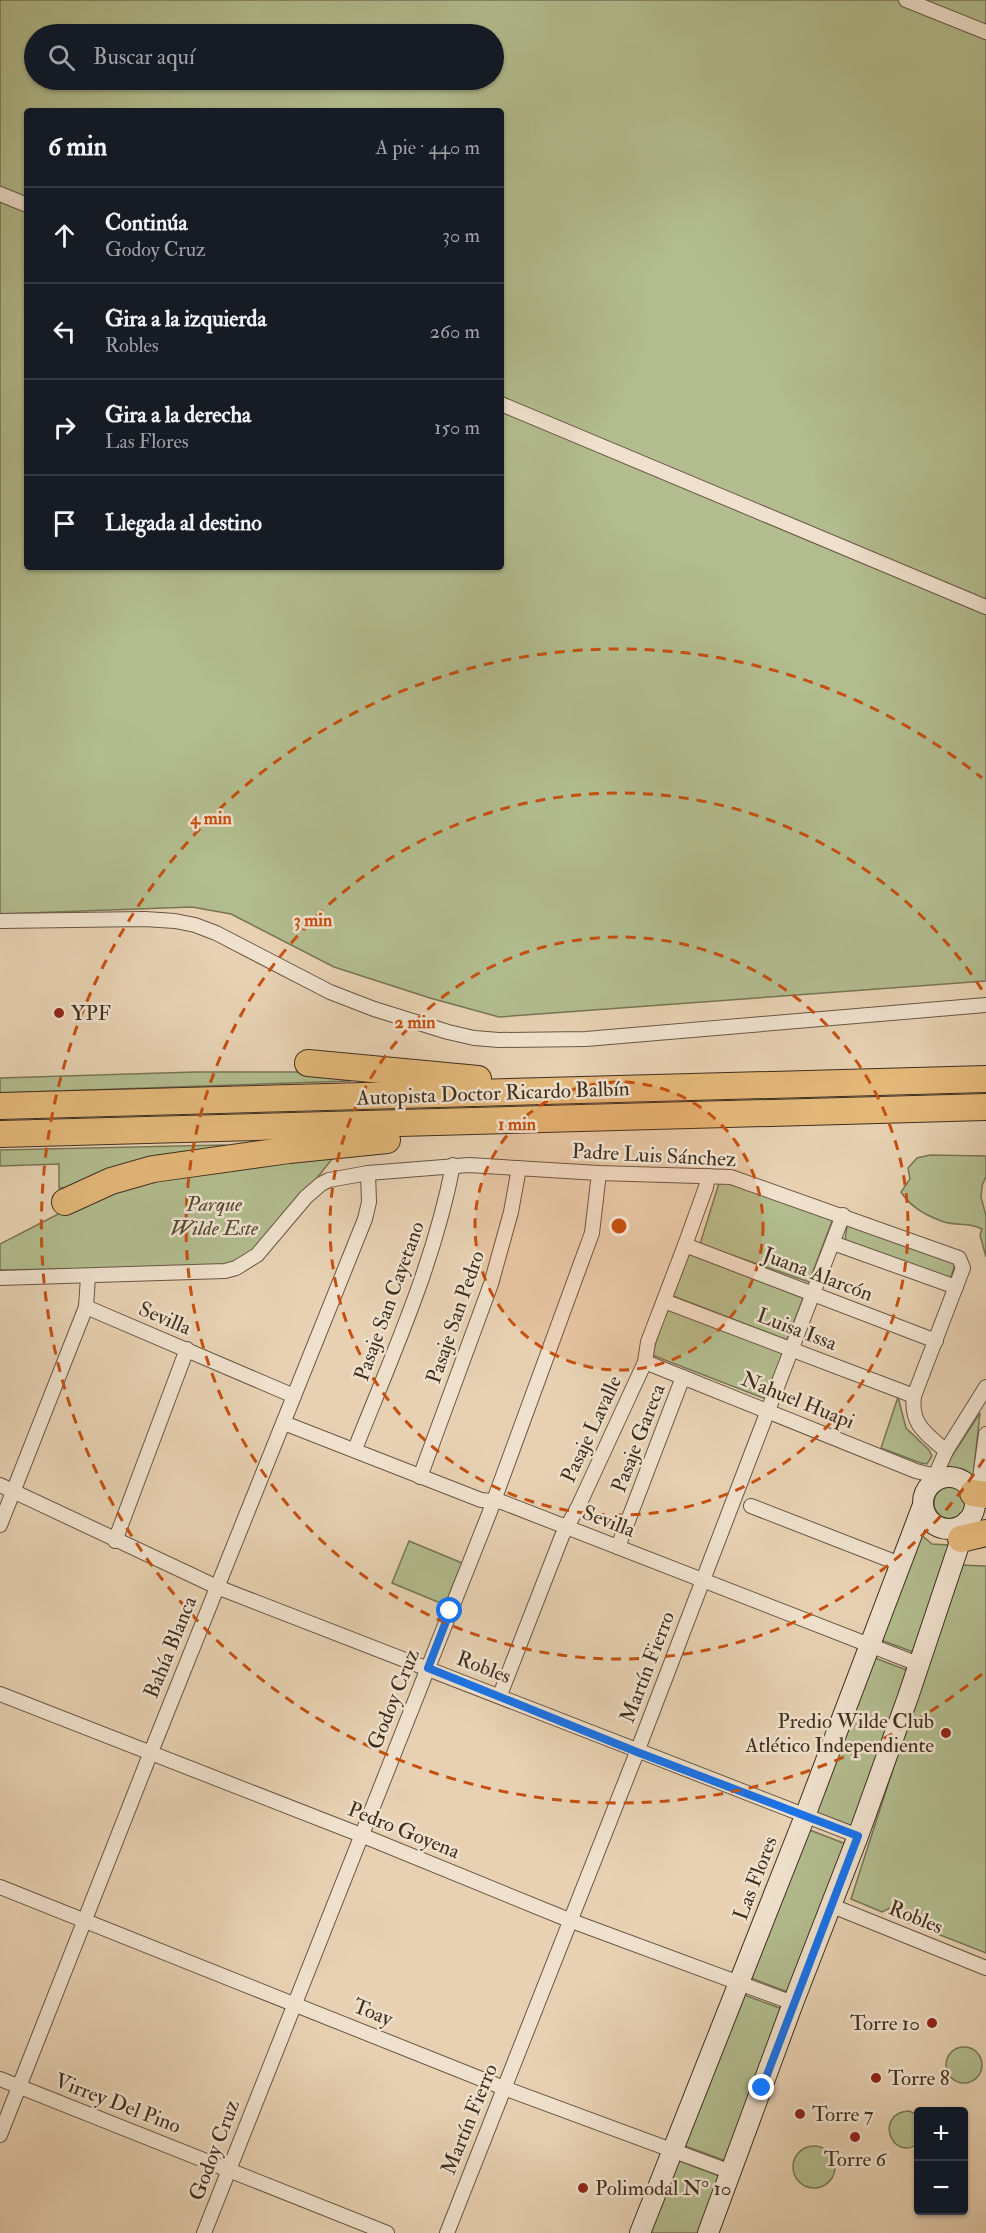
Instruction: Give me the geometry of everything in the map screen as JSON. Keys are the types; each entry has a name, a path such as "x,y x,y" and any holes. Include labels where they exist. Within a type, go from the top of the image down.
{"highway":[{"path":"308,1063 469,1079 571,1081 619,1089"},
{"name":"Autopista Doctor Ricardo Balbín","path":"0,1106 986,1080"},
{"name":"Autopista Doctor Ricardo Balbín","path":"0,1134 986,1107"},
{"path":"65,1202 111,1181 153,1169 400,1138 459,1123"}],"street":[{"path":"906,0 986,32"},
{"path":"0,194 24,205"},
{"path":"504,405 986,607"},
{"path":"0,921 145,920 175,921 195,925 216,933 330,992 448,1032 474,1038 586,1039 986,1005"},
{"name":"Padre Luis Sánchez","path":"0,1278 214,1273 236,1268 257,1255 306,1197 321,1184 339,1177 368,1173 484,1165 742,1179 956,1255 962,1262 963,1268 956,1287"},
{"name":"Pasaje San Cayetano","path":"355,1449 408,1315 437,1233 453,1166"},
{"name":"Pasaje San Pedro","path":"420,1477 491,1284 511,1212 519,1168"},
{"name":"Bahía Blanca","path":"0,2135 150,1752 364,1220 369,1193 368,1173"},
{"name":"Godoy Cruz","path":"204,2233 494,1501 592,1233 599,1173"},
{"name":"Pasaje Lavalle","path":"500,1695 566,1528 579,1505 645,1362 648,1342 706,1187 708,1176"},
{"name":"Martín Fierro","path":"447,2233 637,1752 843,1215"},
{"path":"833,1243 956,1287 914,1396 913,1406 915,1419 946,1451"},
{"name":"Juana Alarcón","path":"685,1245 936,1341"},
{"path":"0,1525 86,1307 88,1277"},
{"name":"Luisa Issa","path":"664,1301 914,1396"},
{"name":"Sevilla","path":"86,1307 294,1396"},
{"path":"115,1540 187,1349"},
{"name":"Nahuel Huapi","path":"645,1362 936,1479"},
{"name":"Pasaje Gareca","path":"618,1547 683,1377"},
{"path":"971,1531 941,1527 929,1519 924,1498 936,1479 946,1451 986,1387"},
{"name":"Sevilla","path":"284,1422 480,1500 494,1501 618,1547 702,1582 918,1664"},
{"path":"708,2233 830,1905 858,1836 918,1664 971,1531 980,1494 986,1434"},
{"path":"936,1479 958,1478 980,1494"},
{"name":"Robles","path":"0,1485 217,1587 500,1695 637,1752 858,1836"},
{"name":"Las Flores","path":"639,2233 805,1816 868,1646 924,1505"},
{"path":"751,1506 900,1564"},
{"name":"Pedro Goyena","path":"0,1694 361,1835 569,1920 793,2003"},
{"name":"Toay","path":"0,1887 504,2088 731,2172"},
{"name":"Robles","path":"830,1905 986,1968"},
{"name":"Virrey Del Pino","path":"0,2079 387,2233"}],"green space":[{"path":"0,0 986,0 986,981 499,1017 430,998 334,967 231,914 192,907 0,914"},
{"path":"195,1072 297,1072 351,1081 0,1093 0,1078"},
{"path":"224,1145 238,1147 71,1187 59,1188 59,1164 0,1166 0,1150"},
{"path":"930,1155 986,1156 986,1176 981,1197 986,1216 986,1257 980,1235 982,1229 944,1222 931,1217 914,1207 901,1192 910,1179 908,1168 917,1158"},
{"name":"Parque Wilde Este","path":"333,1158 288,1216 261,1244 236,1262 195,1267 0,1270 0,1244 68,1209 148,1177"},
{"path":"720,1180 834,1216 809,1282 700,1244"},
{"path":"852,1224 952,1260 955,1264 951,1277 947,1278 845,1240 847,1226"},
{"path":"689,1254 803,1298 787,1340 673,1296"},
{"path":"669,1309 781,1351 783,1355 768,1397 763,1398 652,1355 666,1311"},
{"path":"898,1397 906,1428 929,1450 932,1456 927,1464 881,1448"},
{"path":"980,1413 973,1477 967,1480 948,1473 946,1465"},
{"path":"950,1487 961,1492 966,1503 961,1514 950,1519 939,1514 934,1503 939,1492"},
{"path":"919,1533 932,1544 949,1545 916,1653 878,1639"},
{"path":"409,1541 462,1563 445,1605 392,1583"},
{"name":"Predio Wilde Club Atlético Independiente","path":"959,1565 986,1566 986,1953 894,1917 890,1908 882,1912 851,1899"},
{"path":"872,1657 912,1672 855,1827 815,1812"},
{"path":"807,1829 846,1844 790,1993 751,1978"},
{"path":"739,1993 785,2010 729,2162 682,2145"},
{"path":"964,2047 977,2052 982,2065 977,2078 964,2083 951,2078 946,2065 951,2052"},
{"path":"909,2111 914,2113 914,2146 908,2148 900,2147 890,2135 889,2127 898,2114"},
{"path":"814,2146 829,2152 835,2167 829,2182 814,2188 799,2182 793,2167 799,2152"},
{"path":"674,2159 722,2177 700,2233 646,2233"}],"place":[{"name":"YPF","path":"59,1013"},
{"name":"Predio Wilde Club Atlético Independiente","path":"946,1733"},
{"name":"Torre 10","path":"932,2023"},
{"name":"Torre 8","path":"876,2078"},
{"name":"Torre 7","path":"800,2114"},
{"name":"Torre 6","path":"855,2137"},
{"name":"Polimodal N° 10","path":"583,2188"}],"route":[{"path":"450,1611 428,1668 637,1752 858,1836 762,2088"}]}
